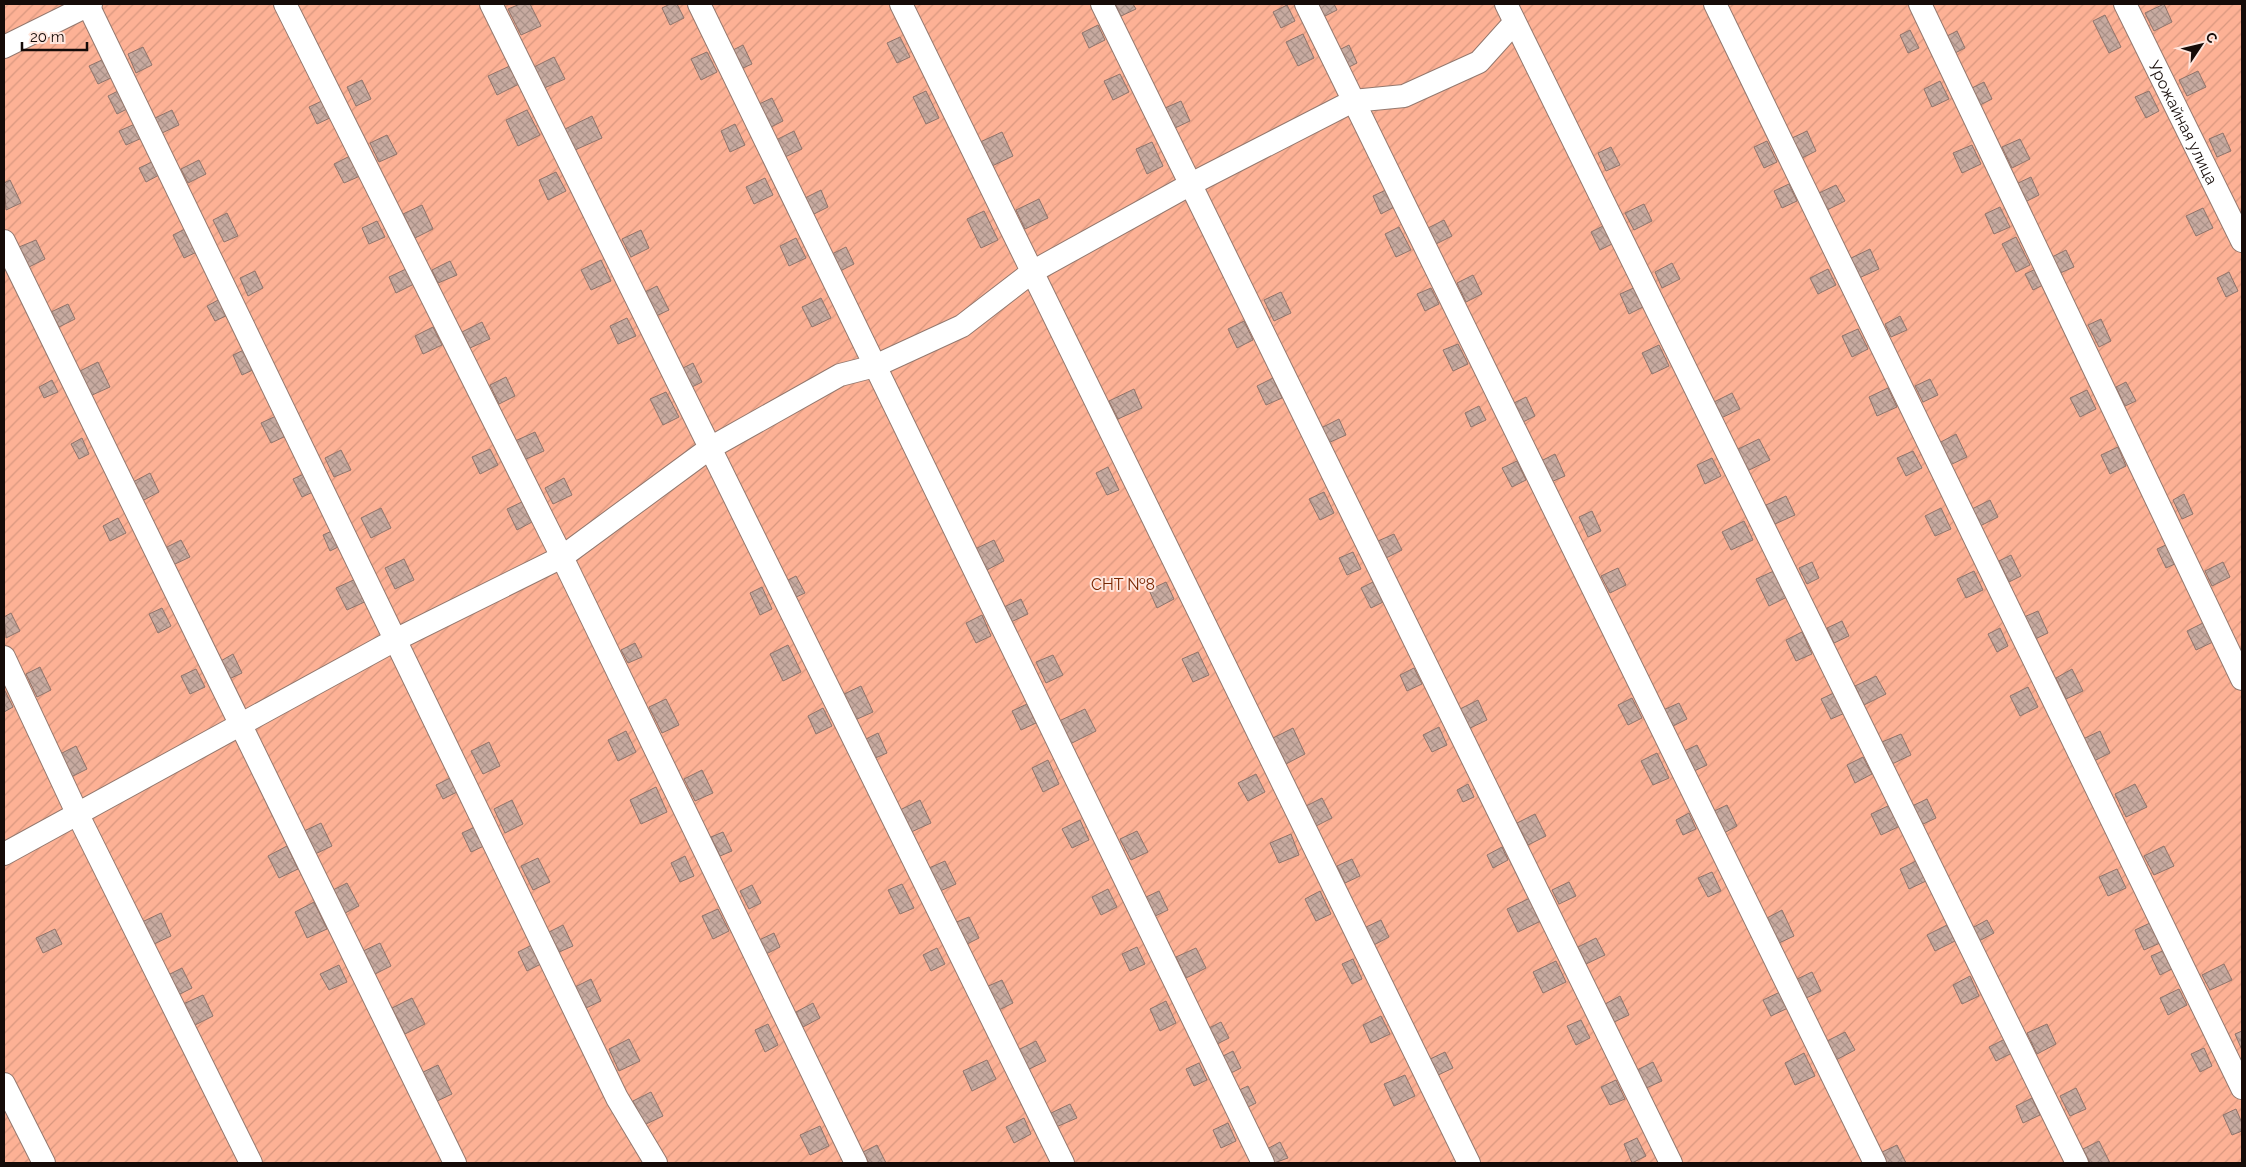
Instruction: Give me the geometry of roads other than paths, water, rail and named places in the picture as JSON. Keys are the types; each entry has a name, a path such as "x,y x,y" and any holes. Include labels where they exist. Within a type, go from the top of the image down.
{"street":[{"path":"4,47 90,4 617,1098 656,1163"},
{"path":"285,4 562,556 856,1163"},
{"path":"491,4 1064,1163"},
{"path":"699,4 1263,1163"},
{"path":"901,4 1469,1163"},
{"path":"1102,4 1671,1163"},
{"path":"1306,4 1875,1163"},
{"path":"1715,4 2242,1088"},
{"path":"1920,4 2242,679"},
{"name":"Урожайная улица","path":"2125,4 2242,242"},
{"path":"4,854 395,640 562,556 710,448 840,375 875,366 962,326 1032,272 1191,184 1354,101 1404,96 1478,62 1510,13"},
{"path":"1510,13 2077,1163"},
{"path":"4,241 455,1163"},
{"path":"4,657 78,815 251,1163"},
{"path":"4,1084 44,1163"}],"park label":[{"name":"СНТ №8","path":"1123,584"}]}
